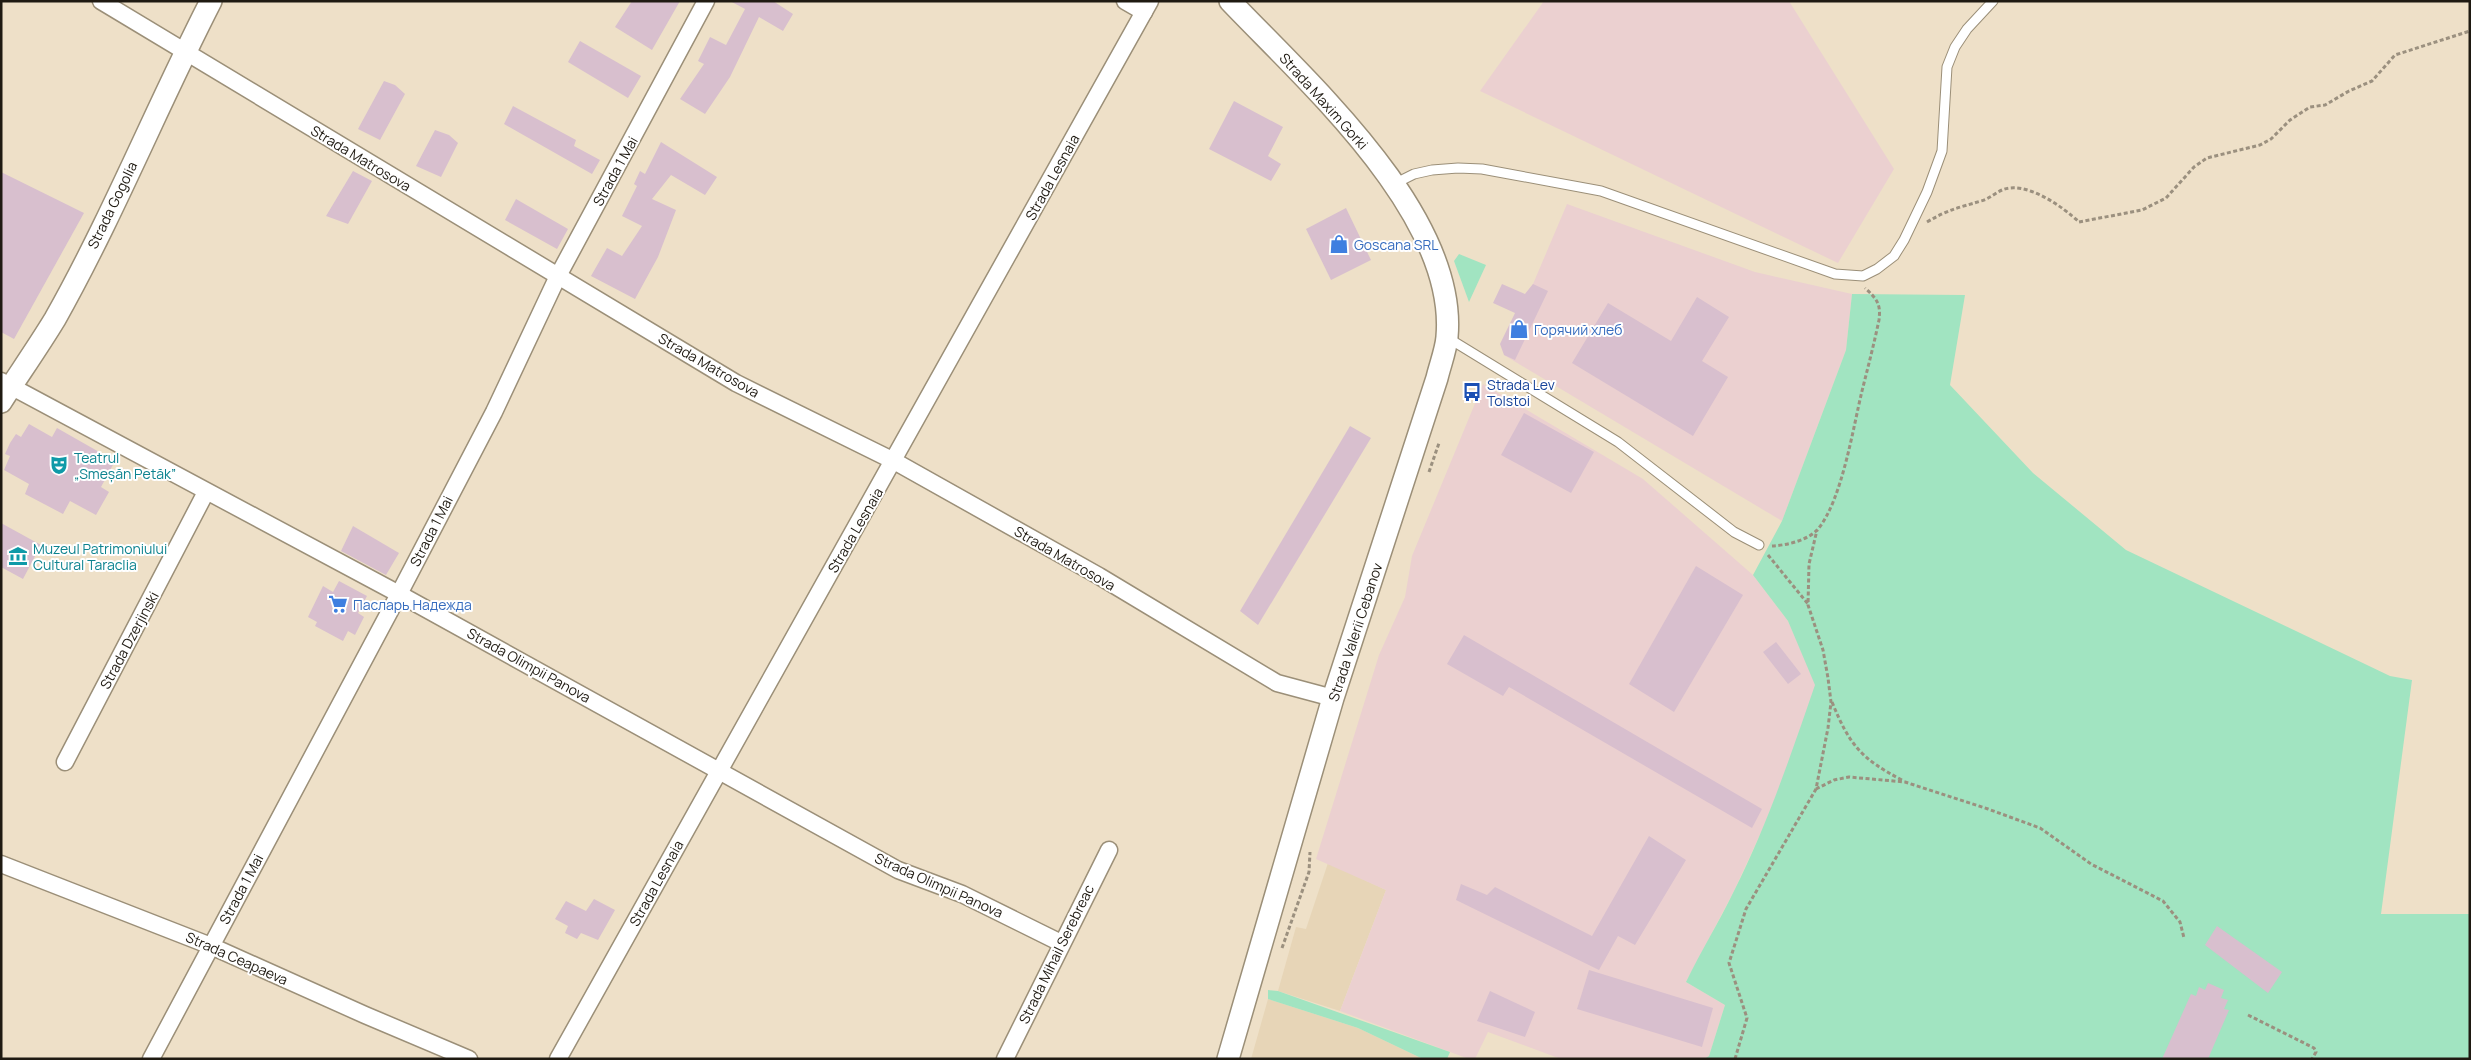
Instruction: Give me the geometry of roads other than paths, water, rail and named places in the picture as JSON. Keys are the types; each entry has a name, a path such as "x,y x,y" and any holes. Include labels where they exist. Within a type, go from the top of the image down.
{"street":[{"name":"Strada Matrosova","path":"101,1 736,382 894,461 1099,576 1278,683 1333,698"},
{"name":"Strada Gogolia","path":"5,390 54,319 103,226 211,1"},
{"name":"Strada 1 Mai","path":"152,1059 494,412 558,276 706,1"},
{"path":"1125,1 1147,7"},
{"name":"Strada Maxim Gorki","path":"1230,1 1332,106 1380,164 1410,208"},
{"name":"Strada Lesnaia","path":"558,1059 1147,7"},
{"name":"Strada Valerii Cebanov","path":"1228,1059 1333,698 1437,378 1447,337 1443,287 1425,238 1410,208"},
{"name":"Strada Olimpii Panova","path":"5,390 206,492 399,594 719,769 798,816 898,870 962,894 1061,942"},
{"name":"Strada Dzerjinski","path":"65,762 206,492"},
{"name":"Strada Mihail Serebreac","path":"1005,1059 1108,850"},
{"name":"Strada Ceapaeva","path":"1,864 211,946 469,1059"}],"lane":[{"path":"1394,184 1414,174 1432,170 1482,169 1601,191 1835,274 1852,277 1863,276 1894,256 1927,192 1942,151 1947,67 1955,46 1967,29 1993,1"},
{"path":"1447,337 1618,442 1734,532 1759,545"}],"place":[{"name":"Goscana SRL","path":"1339,244"},
{"name":"Горячий хлеб","path":"1519,329"},
{"name":"Strada Lev Tolstoi","path":"1472,392"},
{"name":"Teatrul „Smeșăn Petăk”","path":"59,465"},
{"name":"Muzeul Patrimoniului Cultural Taraclia","path":"18,556"},
{"name":"Пасларь Надежда","path":"338,604"}]}
